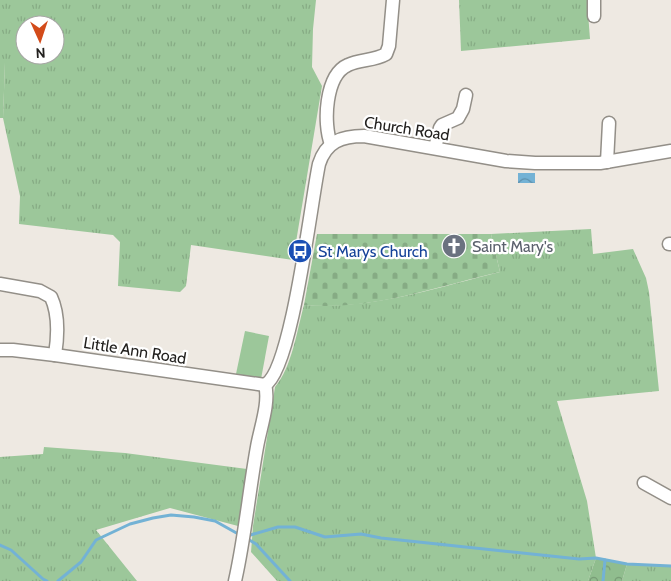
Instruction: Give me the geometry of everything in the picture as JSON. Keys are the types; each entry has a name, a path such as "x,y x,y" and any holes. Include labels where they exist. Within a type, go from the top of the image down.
{"street":[{"path":"235,581 266,397 265,385 272,379 286,344 294,313 319,164 322,155 331,144 326,124 329,99 335,77 341,69 349,64 374,59 386,54 389,46 392,0"},
{"path":"594,0 594,16"},
{"path":"434,148 436,126 458,118 463,109 466,96"},
{"path":"607,162 609,123"},
{"name":"Church Road","path":"331,144 347,137 355,136 519,162 556,164 607,162 671,151"},
{"path":"0,284 40,290 50,297 55,311 56,355"},
{"name":"Little Ann Road","path":"0,350 56,355 265,385"},
{"path":"644,483 671,498"}],"green space":[{"path":"0,0 316,0 312,67 322,86 293,260 191,245 186,286 180,292 118,286 120,242 113,235 19,224 20,196 3,118 5,63 0,63"},
{"path":"459,0 587,0 590,39 461,51"},
{"path":"0,63 5,63 3,118 0,118"},
{"path":"591,229 593,254 633,249 646,278 659,391 557,401 587,501 596,558 588,581 277,581 251,552 253,526 275,387 281,379 290,359 304,305 329,306 378,301 427,291 500,272 491,234"},
{"path":"317,234 491,234 500,272 427,291 378,301 329,306 304,305"},
{"path":"245,331 269,336 261,379 236,374"},
{"path":"44,447 125,453 247,469 238,526 170,508 96,530 137,581 0,581 0,457 43,454"},
{"path":"596,558 627,564 622,581 588,581"},
{"path":"627,564 671,566 671,581 622,581"}],"water":[{"path":"518,173 535,173 535,183 518,183"}],"waterway":[{"path":"58,581 81,562 96,540 130,524 153,518 171,515 215,521 240,535"},
{"path":"247,536 278,527 295,527 325,537 361,534 381,538 579,559 596,558 627,564 671,566"},
{"path":"246,538 256,544 290,581"},
{"path":"0,545 11,550 47,581"},
{"path":"603,581 605,560"}],"place":[{"name":"Saint Mary's","path":"454,246"},
{"name":"St Marys Church","path":"300,251"}]}
